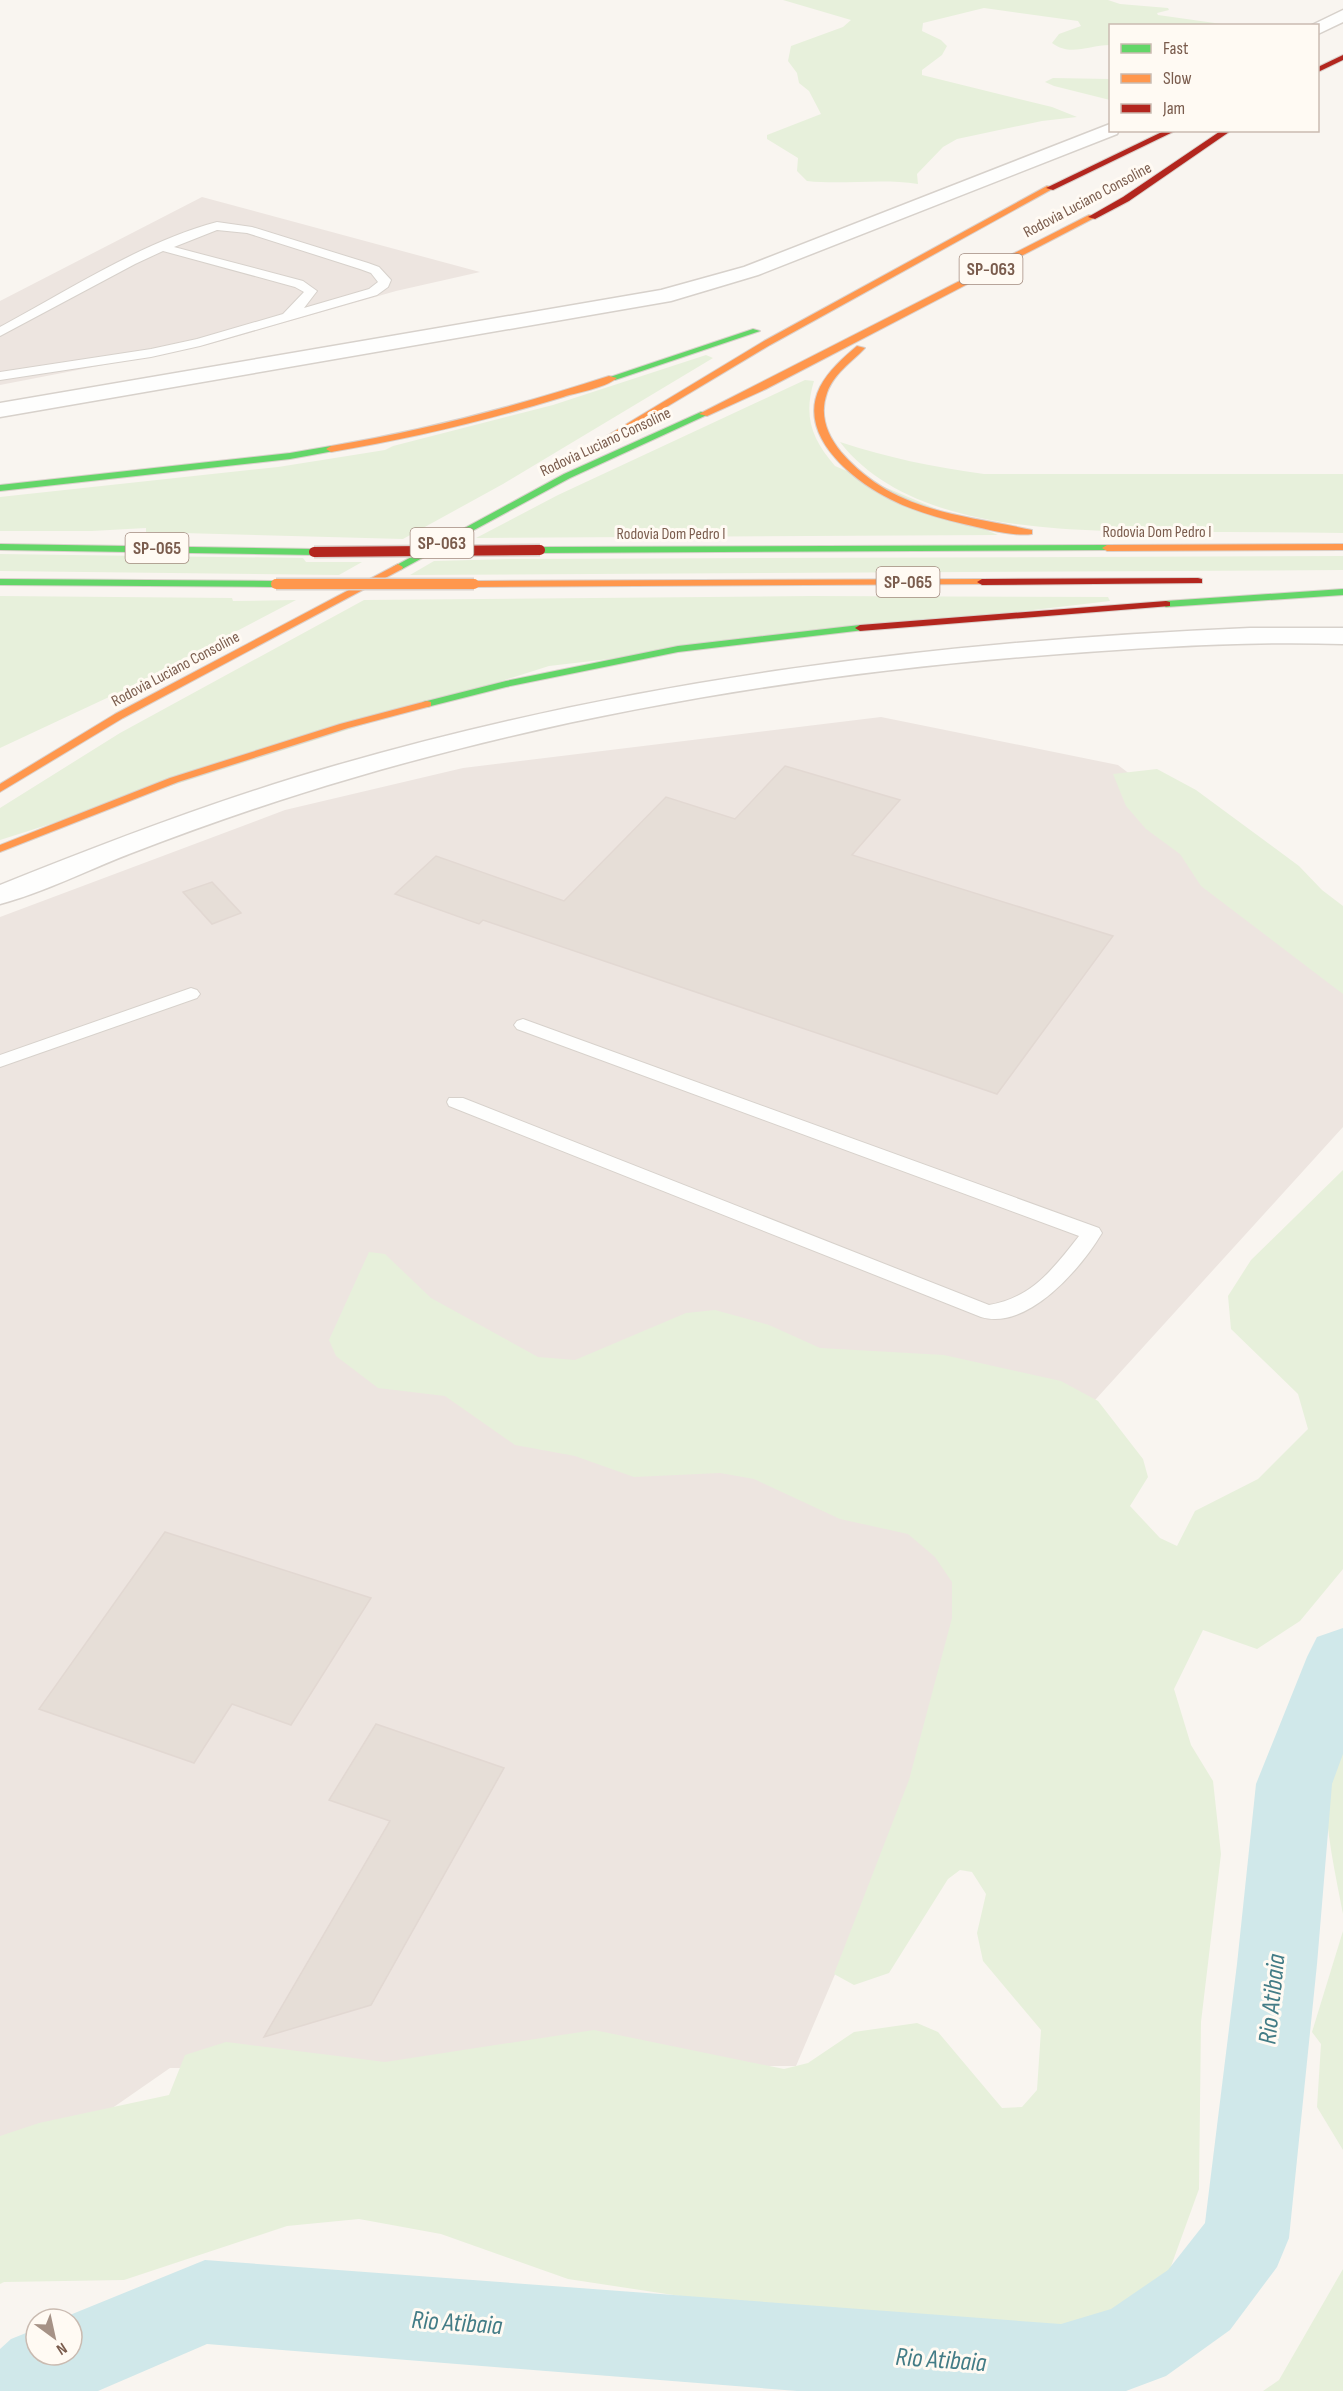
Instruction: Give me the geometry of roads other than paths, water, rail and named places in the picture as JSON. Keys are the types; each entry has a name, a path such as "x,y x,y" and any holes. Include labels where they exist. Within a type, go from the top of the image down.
{"highway":[{"path":"1319,69 1343,57"},
{"name":"Rodovia Luciano Consoline","path":"64,733 510,497 738,358 847,297 1066,179 1169,132"},
{"name":"Rodovia Luciano Consoline","path":"0,789 119,716 540,491 764,387 1146,187 1225,132"},
{"path":"1036,197 1063,192 1073,193"},
{"path":"1086,219 1095,210 1096,201"},
{"path":"0,488 290,456 417,434 471,422 736,339 823,304 847,297"},
{"path":"895,319 835,370 819,401 818,419 823,435 829,446 844,462 862,478 882,490 948,517 1015,530 1103,539 1149,547"},
{"name":"Rodovia Dom Pedro I","path":"0,547 314,552 1343,547"},
{"name":"SP-065","path":"0,582 474,584 1212,581"},
{"path":"1296,581 1343,581"},
{"path":"0,849 174,780 267,748 495,687 610,662 678,649 803,633 1013,614 1343,592"}],"street":[{"path":"1319,28 1343,15"},
{"path":"0,410 586,311 673,294 751,271 1109,130"},
{"path":"0,895 157,834 342,772 569,713 779,677 912,658 1031,648 1216,638 1301,634 1343,636"}],"lane":[{"path":"0,332 161,247 207,228 231,226 364,266 375,270 385,280 384,284 373,292 200,342 151,353 0,376"},
{"path":"161,247 299,284 311,291 306,300 289,316"},
{"path":"0,1061 191,994"},
{"path":"456,1102 988,1312 1003,1311 1037,1297 1060,1274 1092,1233 523,1025"}],"waterway":[{"name":"Rio Atibaia","path":"19,2391 43,2370 205,2302 1061,2368 1134,2345 1199,2300 1246,2238 1277,1964 1294,1784 1343,1657"}]}
